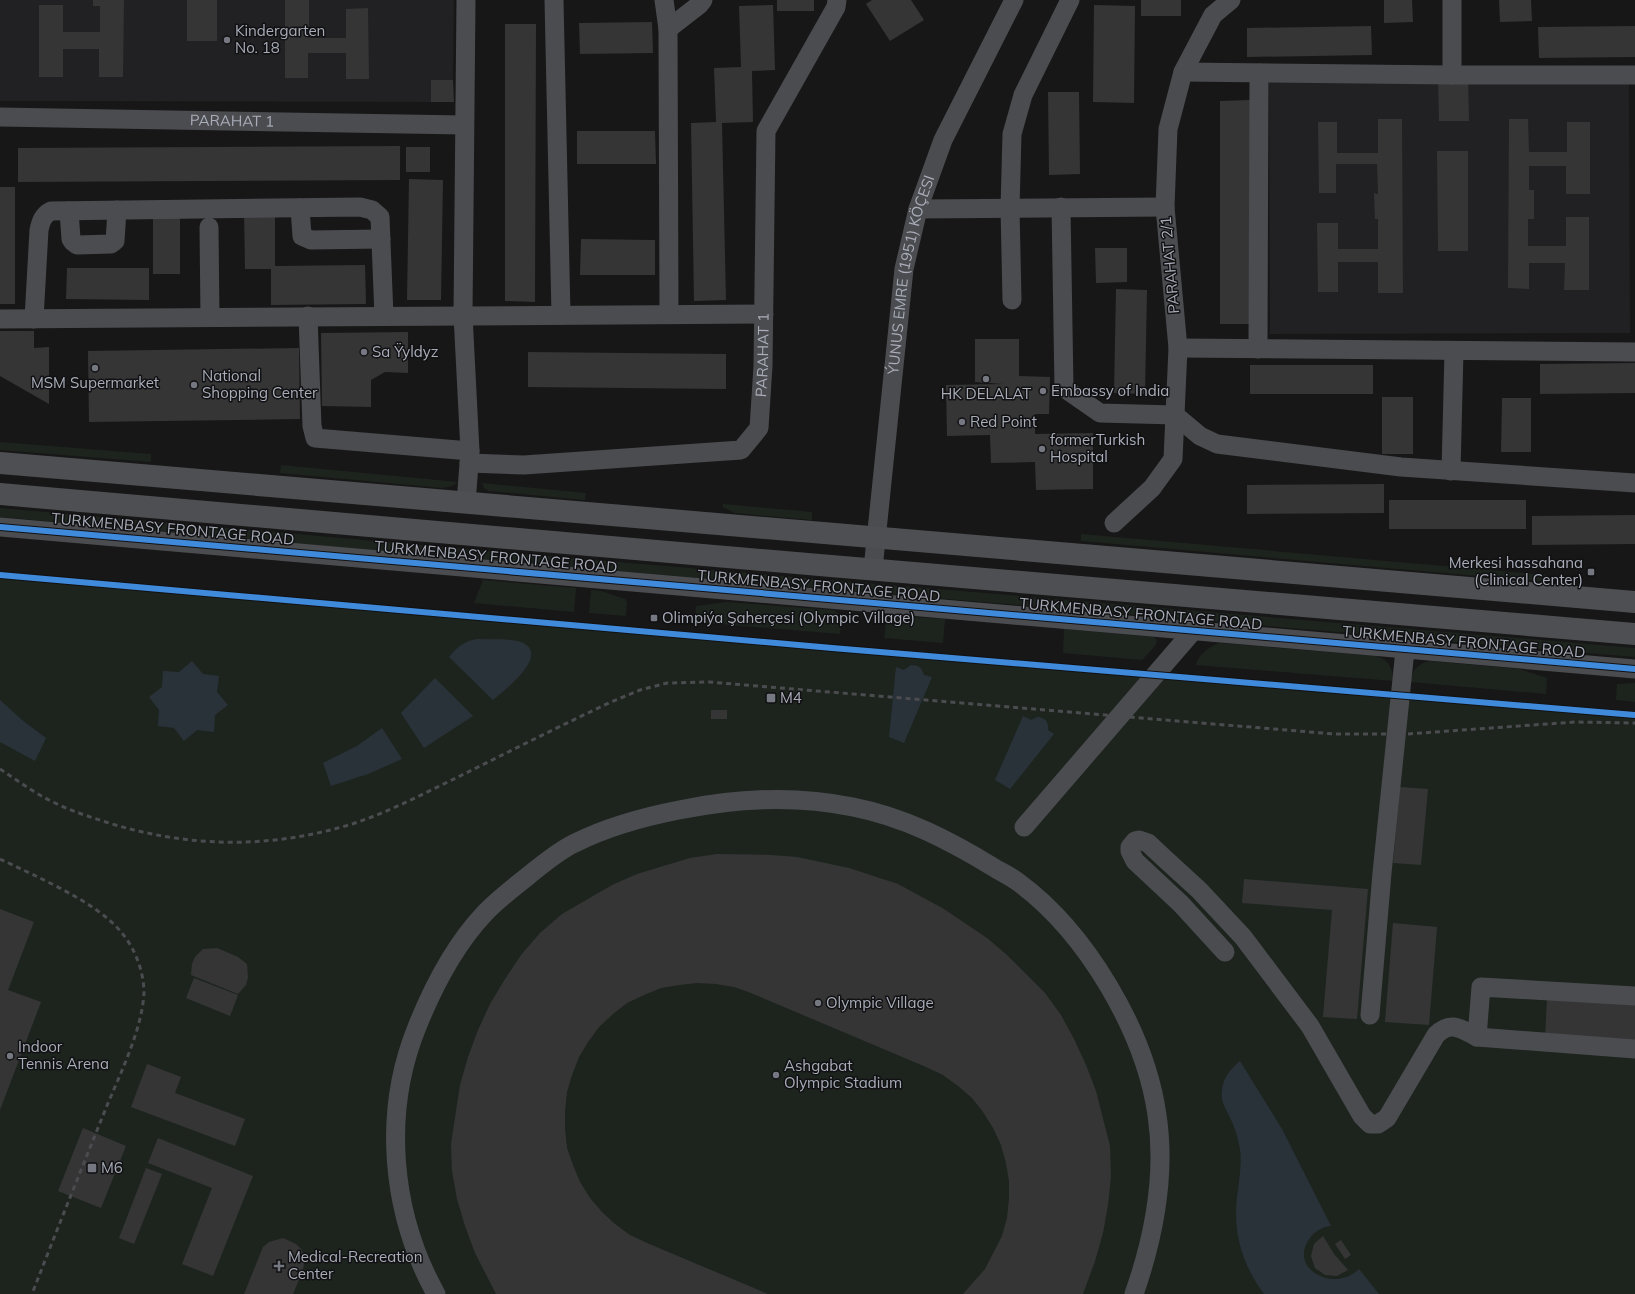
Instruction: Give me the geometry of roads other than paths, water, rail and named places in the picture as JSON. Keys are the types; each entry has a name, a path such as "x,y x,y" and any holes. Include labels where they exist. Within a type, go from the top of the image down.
{"main road":[{"path":"0,463 1635,602"},
{"path":"0,494 1635,634"}],"street":[{"path":"466,0 463,315 470,457 466,503"},
{"path":"554,0 561,315"},
{"path":"664,0 668,29 669,314"},
{"path":"668,29 704,0"},
{"name":"PARAHAT 1","path":"308,316 312,426 315,438 524,465 741,450 759,428 763,366 766,131 836,8 837,0"},
{"name":"ÝUNUS EMRE (1951) KÖÇESI","path":"873,569 904,269 918,209 944,140 1014,0"},
{"path":"1012,300 1010,208 1012,134 1023,95 1070,0"},
{"path":"1165,207 1168,129 1183,72 1214,15 1231,0"},
{"path":"1452,0 1452,75"},
{"path":"1183,72 1452,75 1635,75"},
{"path":"1258,349 1259,73"},
{"name":"PARAHAT 1","path":"0,117 464,124"},
{"path":"34,319 39,230 41,221 46,214 51,211 360,207 372,210 380,217 384,316"},
{"name":"PARAHAT 2/1","path":"918,209 1165,207 1178,348 1173,458 1152,488 1114,523"},
{"path":"300,208 302,236 305,239 381,239"},
{"path":"1061,208 1064,388 1100,413 1175,415 1200,436 1217,444 1401,467 1635,483"},
{"path":"70,211 71,239 73,242 77,244 110,244 115,241 117,210"},
{"path":"209,227 210,317"},
{"path":"0,319 764,314"},
{"path":"1178,348 1635,352"},
{"path":"1451,471 1454,350"},
{"name":"TURKMENBASY FRONTAGE ROAD","path":"0,527 1635,669"},
{"path":"1024,827 1193,631"},
{"path":"1370,1015 1382,873 1405,650"},
{"path":"436,1294 417,1254 406,1225 395,1160 398,1100 403,1071 412,1039 438,981 469,932 488,910 547,861 573,844 636,819 731,801 793,799 854,807 914,825 942,837 970,852 1017,882 1063,924 1101,973 1130,1027 1151,1086 1157,1115 1159,1154 1156,1208 1151,1239 1143,1269 1134,1294"},
{"path":"1225,952 1181,904 1135,861 1130,851 1130,847 1135,841 1142,840 1153,848 1198,890 1243,937 1310,1026 1362,1116 1370,1124 1378,1124 1387,1118 1436,1035 1443,1029 1458,1028 1477,1037 1635,1049"},
{"path":"1477,1037 1481,987 1635,996"}],"railway":[{"path":"0,769 32,791 60,805 102,821 139,831 170,837 200,841 230,842 291,838 321,832 366,819 393,808 611,702 640,690 667,683 709,682 1334,734 1407,734 1575,722 1635,723"},
{"path":"0,859 81,900 97,910 110,921 121,932 130,945 138,961 144,985 139,1022 130,1052 87,1154 32,1294"}],"place":[{"name":"Kindergarten No. 18","path":"227,40"},
{"name":"Sa Ÿyldyz","path":"364,352"},
{"name":"MSM Supermarket","path":"95,368"},
{"name":"HK DELALAT","path":"986,379"},
{"name":"National Shopping Center","path":"194,385"},
{"name":"Embassy of India","path":"1043,391"},
{"name":"Red Point","path":"962,422"},
{"name":"formerTurkish Hospital","path":"1042,449"},
{"name":"Merkesi hassahana (Clinical Center)","path":"1591,572"},
{"name":"Olimpiýa Şaherçesi (Olympic Village)","path":"654,618"},
{"name":"M4","path":"771,698"},
{"name":"Olympic Village","path":"818,1003"},
{"name":"Indoor Tennis Arena","path":"10,1056"},
{"name":"Ashgabat Olympic Stadium","path":"776,1075"},
{"name":"M6","path":"92,1168"},
{"name":"Medical-Recreation Center","path":"279,1266"}]}
